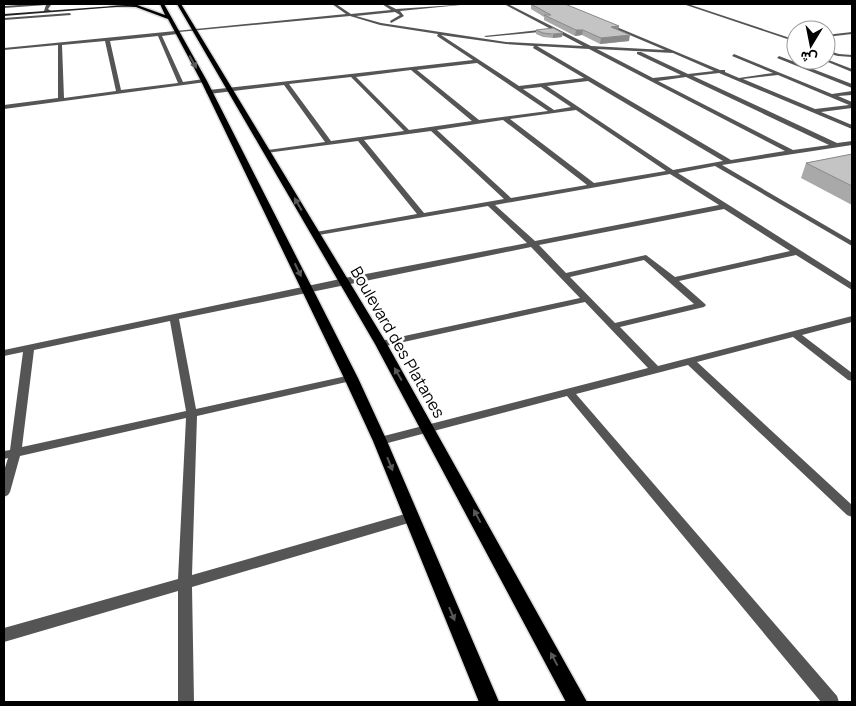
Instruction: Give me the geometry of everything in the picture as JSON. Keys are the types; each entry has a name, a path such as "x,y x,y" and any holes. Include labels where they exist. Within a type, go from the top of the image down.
{"main road":[{"path":"162,4 206,86 351,378 380,441 489,702"},
{"name":"Boulevard des Platanes","path":"179,4 345,281 428,426 577,702"},
{"path":"112,6 137,6 169,18"}],"street":[{"path":"4,7 49,4 45,10 50,11"},
{"path":"4,15 152,4"},
{"path":"334,4 350,15 380,24 436,33 532,45 675,52"},
{"path":"384,4 403,15 391,22"},
{"path":"4,49 468,4"},
{"path":"506,4 791,152"},
{"path":"684,4 786,37"},
{"path":"4,19 70,14"},
{"path":"603,22 724,71 852,127"},
{"path":"467,37 555,29"},
{"path":"836,35 852,32"},
{"path":"436,33 552,111"},
{"path":"159,34 181,84"},
{"path":"106,39 119,92"},
{"path":"60,44 61,100"},
{"path":"532,45 730,162"},
{"path":"634,50 834,146"},
{"path":"836,53 852,56"},
{"path":"734,55 852,105"},
{"path":"779,57 852,86"},
{"path":"4,107 181,84 230,89 478,61"},
{"path":"836,64 852,71"},
{"path":"412,68 477,122"},
{"path":"652,80 724,71"},
{"path":"738,78 777,74"},
{"path":"352,75 407,131"},
{"path":"518,88 589,79"},
{"path":"285,83 328,142"},
{"path":"542,85 672,172 852,288"},
{"path":"832,96 852,93"},
{"path":"815,111 852,105"},
{"path":"268,152 578,108"},
{"path":"504,118 593,186"},
{"path":"432,128 509,200"},
{"path":"359,138 423,216"},
{"path":"316,234 716,164 852,143"},
{"path":"716,164 852,244"},
{"path":"490,204 534,244 656,370"},
{"path":"4,352 345,281 726,206"},
{"path":"673,280 798,252"},
{"path":"565,276 646,257 701,306 613,326"},
{"path":"381,344 587,299"},
{"path":"174,316 192,414 185,583 186,702"},
{"path":"380,441 428,426 692,362 852,319"},
{"path":"795,334 852,378"},
{"path":"4,492 9,454 29,348"},
{"path":"692,362 852,512"},
{"path":"9,454 351,378"},
{"path":"569,392 831,702"},
{"path":"4,634 412,517"}],"building":[{"path":"531,4 565,4 619,26 611,27 630,35 601,38 583,30 576,30 544,15 551,15"},
{"path":"553,28 563,33 543,33 536,30"},
{"path":"852,154 852,186 806,163"}]}
